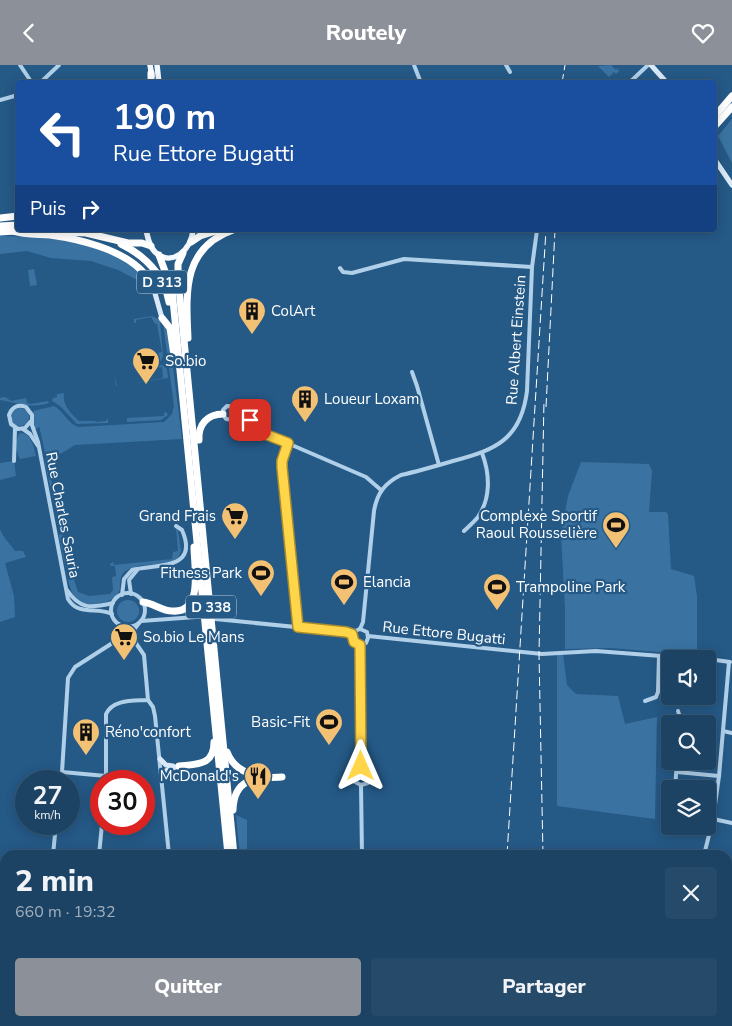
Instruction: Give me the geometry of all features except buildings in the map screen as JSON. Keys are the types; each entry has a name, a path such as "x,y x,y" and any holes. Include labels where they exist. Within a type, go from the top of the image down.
{"highway":[{"path":"153,80 155,73"},
{"path":"717,114 732,96"},
{"path":"717,124 732,107"},
{"path":"0,218 15,217"},
{"path":"0,226 15,225"},
{"name":"D 313","path":"12,231 21,234 48,235 73,239 115,253 142,270 154,290"},
{"name":"D 313","path":"0,232 15,231"},
{"name":"D 313","path":"76,232 112,240 142,243 151,247"},
{"path":"191,242 200,235 211,232"},
{"name":"D 338","path":"193,425 187,309 189,275 201,251 218,237 229,232"},
{"name":"D 313","path":"112,240 138,254 155,269 168,296 174,343 177,346"},
{"name":"D 338","path":"183,253 179,259 178,269 235,850"},
{"name":"D 338","path":"159,255 172,290 228,850"},
{"name":"D 313","path":"162,318 170,328 174,361 180,369"},
{"path":"198,471 200,462 198,435 201,425 213,415 223,414"},
{"path":"143,602 152,603 172,611 184,609 192,600 196,588 191,482"},
{"path":"179,766 203,763 210,758 214,751 210,669"},
{"path":"224,744 231,761 239,769 249,774 282,777 253,779 243,784 236,793 234,803 236,850"}],"main road":[{"path":"150,65 158,80"},
{"path":"155,73 157,65"},
{"path":"147,232 151,247 159,255 172,257 183,253 191,242 193,232"}],"street":[{"path":"20,65 30,80"},
{"path":"43,80 60,65"},
{"path":"414,65 419,80"},
{"path":"506,65 510,72"},
{"path":"632,80 650,65 665,80"},
{"path":"0,100 15,96"},
{"path":"717,163 732,185"},
{"name":"Rue Albert Einstein","path":"381,490 401,475 482,453 499,444 511,434 519,423 525,408 527,391 532,267 536,232"},
{"path":"340,268 343,272 352,273 404,259 532,267"},
{"name":"D 313","path":"154,290 162,318"},
{"path":"412,372 439,465"},
{"path":"257,431 241,407 227,405 223,409 226,419 242,421 257,431 366,477 381,490 374,511 363,622 360,629 352,634"},
{"path":"16,406 23,406 32,415 32,421 23,429 15,428 11,424 10,411 16,406"},
{"path":"242,421 246,414"},
{"name":"Rue Charles Sauria","path":"32,421 68,601 86,611 104,611 112,614"},
{"path":"14,461 15,428"},
{"name":"Rue Charles Sauria","path":"23,429 30,434 38,446"},
{"path":"288,443 282,467 298,627"},
{"path":"464,531 477,518 485,504 489,477 482,453"},
{"path":"122,595 125,577 132,570 163,566 180,560 185,550 185,539 182,530 176,526"},
{"path":"131,594 128,580 138,569"},
{"name":"Rue Charles Sauria","path":"66,589 75,601 84,606 113,603"},
{"path":"140,648 125,635 112,614 113,603 117,597 122,595 131,594 140,598 143,602 145,613 131,635 140,648 144,655 148,700 155,711 169,850"},
{"path":"145,613 157,619"},
{"path":"119,625 129,627 140,622 157,619 196,617"},
{"path":"215,619 352,634"},
{"path":"352,634 354,642 360,645 366,643 368,636 366,631 360,629"},
{"path":"62,770 68,677 75,667 125,635"},
{"name":"Rue Ettore Bugatti","path":"368,636 517,652 557,654 596,651 659,656"},
{"path":"360,645 361,769"},
{"path":"645,701 656,697 658,692 659,656"},
{"path":"716,660 731,662 716,794"},
{"path":"106,770 106,715 108,710 115,704 148,700"},
{"path":"678,711 679,715"},
{"path":"723,731 732,733"},
{"path":"160,759 168,766 179,766"},
{"path":"162,779 167,770 179,766"},
{"path":"361,769 366,770 370,776 368,783 361,785 357,784 353,778 355,772 361,769"},
{"path":"677,780 677,772 719,776"},
{"path":"361,785 362,850"},
{"path":"716,820 732,823"},
{"path":"53,850 55,835"},
{"path":"100,850 101,835"},
{"path":"705,850 708,835"}],"shaded area":[{"path":"611,65 619,71 616,74 614,72 609,77 598,66"},
{"path":"732,119 732,163 718,136"},
{"path":"0,236 46,237 90,245 113,254 142,272 149,286 118,270 91,261 51,258 27,251 0,254"},
{"path":"34,269 37,285 30,286 28,270"},
{"path":"152,316 160,320 163,356 161,361 151,363 150,361 159,359 158,353 162,352 157,324 155,324 151,317 136,320 136,323 134,323 134,319"},
{"path":"163,323 168,328 182,439 75,445 54,456 49,464 58,523 45,463 46,457 40,427 35,429 33,411 54,406 71,423 79,427 164,422 172,414 174,406"},
{"path":"162,365 167,369 168,378 125,385 163,378 162,367 154,369 154,372 151,369 152,367"},
{"path":"64,393 64,401 67,408 79,421 97,422 106,421 108,418 108,423 77,424 60,406 52,401 53,398 57,397 57,394"},
{"path":"5,397 11,401 26,398 27,403 30,404 48,401 49,403 30,405 0,400 0,398"},
{"path":"16,408 24,408 29,413 27,424 16,426 11,421 11,413"},
{"path":"166,412 168,415 161,420 127,422 127,418 164,416"},
{"path":"20,433 27,435 33,445 36,456 20,459 16,446"},
{"path":"14,461 16,476 0,480 0,463"},
{"name":"Complexe Sportif Raoul Rousselière","path":"581,462 649,464 652,471 649,512 666,512 668,514 671,569 694,576 697,596 697,650 661,650 661,652 611,648 565,649 561,534 568,496"},
{"path":"0,529 15,551 23,551 26,557 5,563 14,596 15,617 0,622"},
{"path":"176,529 178,530 181,551 178,558 166,563 129,569 122,574 119,592 108,601 88,604 81,602 73,594 59,535 63,534 68,561 78,592 89,596 110,594 113,590 112,577 116,576 115,566 110,564 113,562 114,565 172,559 173,552 178,551"},
{"path":"128,600 136,603 139,611 136,619 128,622 120,619 117,611 120,603"},
{"path":"557,654 563,654 567,685 576,694 618,696 625,724 657,717 655,819 557,806"},
{"path":"236,815 247,820 247,850 240,850"}],"railway":[{"path":"562,80 565,65"},
{"path":"507,850 546,232"},
{"path":"546,407 555,232"},
{"path":"543,850 539,654 544,400"}],"place":[{"name":"ColArt","path":"252,335"},
{"name":"So.bio","path":"146,385"},
{"name":"Loueur Loxam","path":"305,423"},
{"name":"Grand Frais","path":"235,540"},
{"name":"Complexe Sportif Raoul Rousselière","path":"616,549"},
{"name":"Fitness Park","path":"261,597"},
{"name":"Elancia","path":"344,606"},
{"name":"Trampoline Park","path":"497,611"},
{"name":"So.bio Le Mans","path":"124,661"},
{"name":"Basic-Fit","path":"329,746"},
{"name":"Réno'confort","path":"86,756"},
{"name":"McDonald's","path":"258,800"}],"route":[{"path":"250,420 257,431 288,443 282,467 298,627 346,632 352,634 354,642 360,645 361,766"}]}
